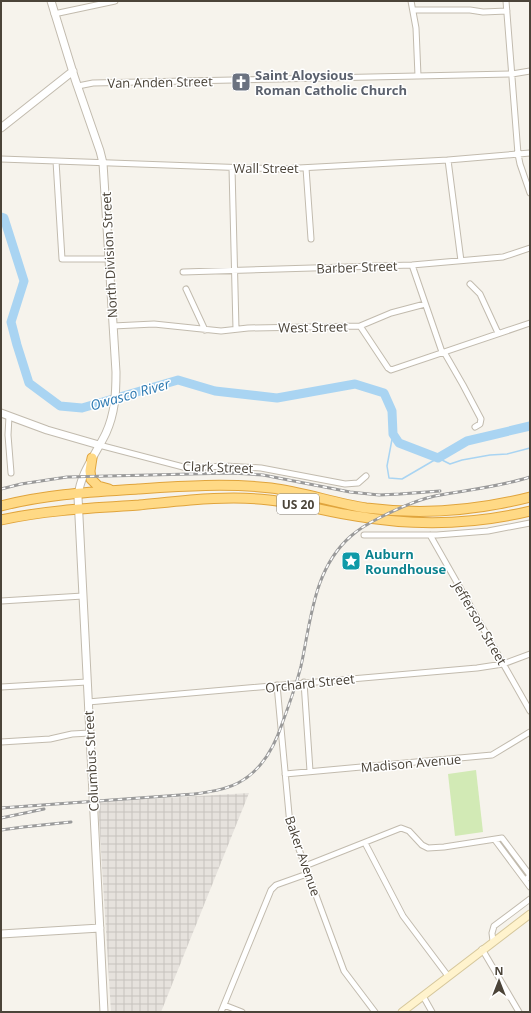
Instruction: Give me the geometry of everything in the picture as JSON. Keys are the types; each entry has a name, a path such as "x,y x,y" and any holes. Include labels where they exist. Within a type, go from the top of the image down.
{"highway":[{"path":"92,458 90,476 92,481 101,487 118,490"},
{"name":"US 20","path":"1,506 46,496 79,492 194,486 246,486 290,491 365,508 416,512 480,508 530,497"},
{"name":"US 20","path":"5,519 46,512 212,499 250,499 298,504 354,516 425,523 479,520 530,511"}],"main road":[{"path":"402,1012 482,949 530,914"}],"street":[{"name":"North Division Street","path":"51,1 100,151 116,372 116,400 109,425 82,479 79,492 78,510"},
{"path":"54,14 115,1"},
{"path":"411,1 414,10 418,76"},
{"path":"506,1 518,154 530,193"},
{"path":"414,10 470,10 483,12 507,11"},
{"path":"1,128 73,71"},
{"name":"Van Anden Street","path":"78,86 93,83 512,74 530,71"},
{"name":"Wall Street","path":"1,159 280,169 448,160 530,153"},
{"path":"448,160 461,261"},
{"path":"56,161 62,259 109,259"},
{"path":"232,168 236,330"},
{"path":"306,168 311,239"},
{"name":"Barber Street","path":"183,272 412,265 503,257 530,248"},
{"path":"412,265 443,352 464,385 481,419 480,424 475,427"},
{"path":"470,284 480,294 498,333"},
{"path":"186,289 205,330"},
{"path":"360,326 391,313 425,304"},
{"name":"West Street","path":"113,326 154,324 205,330 360,326 388,368 391,370 530,323"},
{"name":"Clark Street","path":"1,413 47,430 187,468 225,466 261,468 346,484 358,484 366,476"},
{"path":"9,416 8,436 11,473"},
{"name":"Columbus Street","path":"78,510 104,1012"},
{"path":"364,535 430,535 488,531 530,523"},
{"name":"Jefferson Street","path":"430,535 530,711"},
{"path":"1,601 83,596"},
{"name":"Orchard Street","path":"88,702 477,668 503,664 530,654"},
{"path":"1,687 87,682"},
{"path":"304,682 310,771"},
{"name":"Baker Avenue","path":"276,685 288,821 344,971 375,1012"},
{"name":"Madison Avenue","path":"284,774 492,756 530,732"},
{"path":"1,742 50,739 72,734 90,733"},
{"path":"305,866 401,828 409,831 422,846 428,848 495,840 530,887"},
{"path":"365,842 403,916 448,976"},
{"path":"221,1012 271,890 276,885 307,874"},
{"path":"493,941 492,933 494,926 530,899"},
{"path":"1,934 100,928"},
{"path":"482,949 519,1012"},
{"path":"423,996 432,1012"},
{"path":"224,1005 242,1012"}],"shaded area":[{"path":"249,793 161,1012 111,1012 98,802"}],"green space":[{"path":"476,770 483,832 455,836 448,774"}],"waterway":[{"name":"Owasco River","path":"1,217 4,218 24,281 11,322 17,345 29,383 60,406 82,408 178,380 215,391 277,398 355,384 384,393 392,411 393,434 399,443 438,458 467,441 530,426"},
{"name":"Owasco River","path":"393,434 387,466 389,478 402,479 438,458 450,464 462,460 490,455 507,454 530,448"}],"railway":[{"path":"1,489 21,484 67,477 232,473 263,475 350,492 379,495 440,491"},
{"path":"1,808 194,794 227,787 246,778 266,758 279,733 301,666 311,614 321,580 338,549 351,536 366,525 394,510 414,502 435,496 494,486 530,477"},
{"path":"1,818 44,809"},
{"path":"1,830 71,822"}],"place":[{"name":"Saint Aloysious Roman Catholic Church","path":"241,82"},
{"name":"Auburn Roundhouse","path":"351,561"}]}
